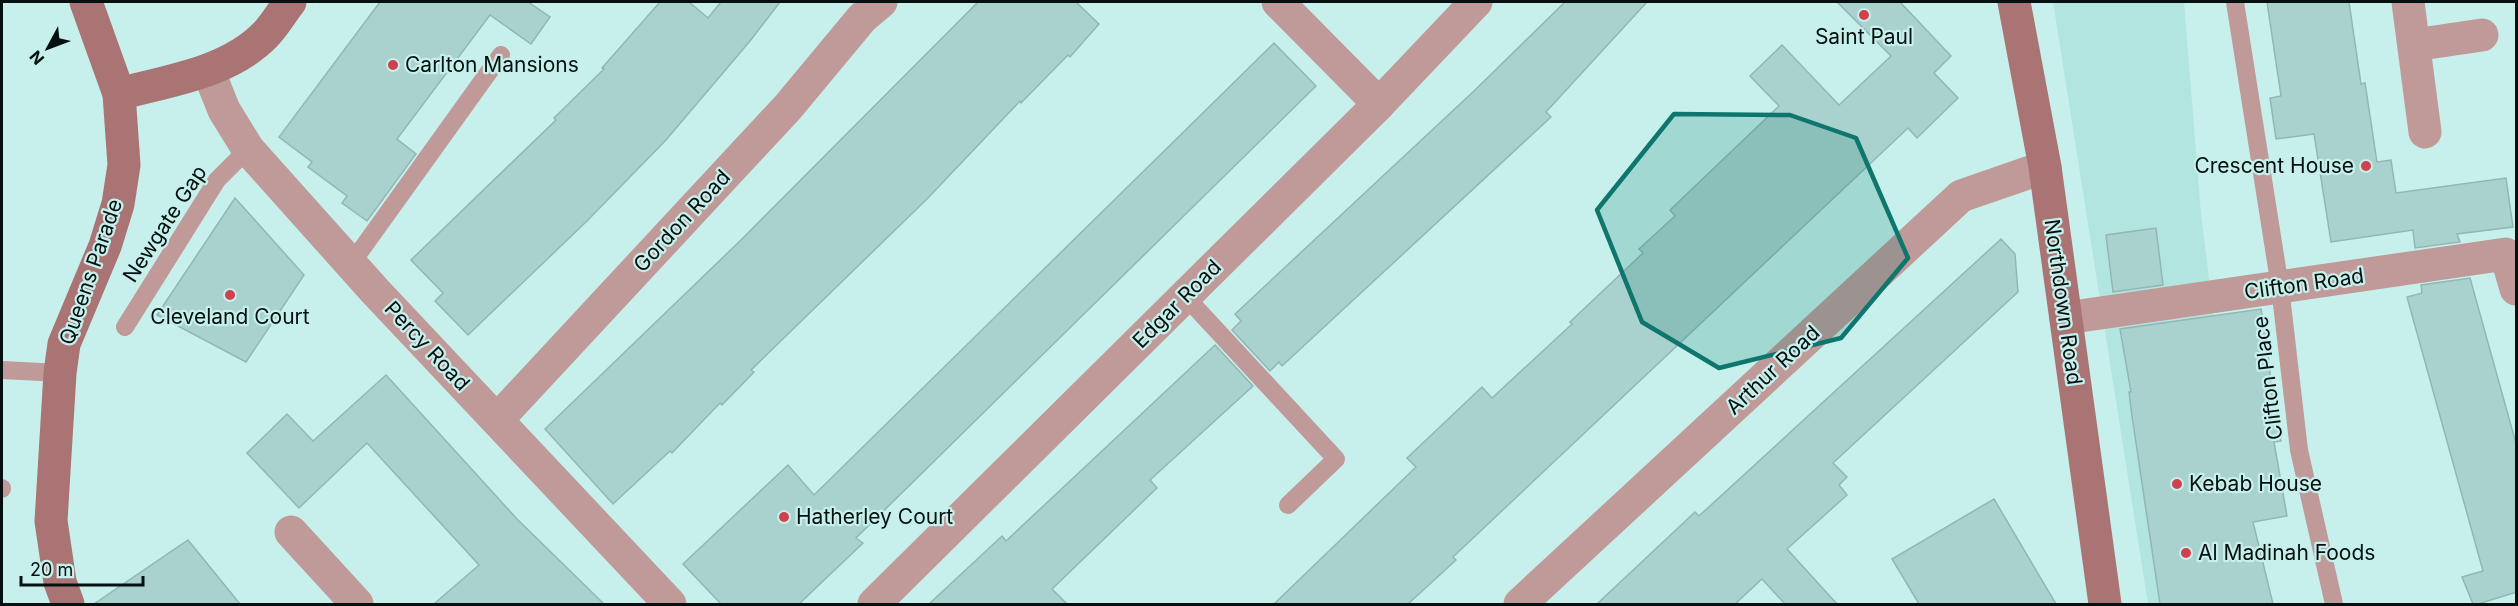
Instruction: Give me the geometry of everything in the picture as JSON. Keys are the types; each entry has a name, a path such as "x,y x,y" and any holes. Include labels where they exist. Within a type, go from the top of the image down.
{"main road":[{"name":"Queens Parade","path":"68,604 60,582 51,521 60,374 64,344 105,246 118,204 124,165 119,94 86,2"},
{"path":"119,94 208,70 247,50 265,35 290,2"},
{"name":"Northdown Road","path":"2014,2 2045,167 2105,604"}],"street":[{"path":"1278,2 1379,104"},
{"name":"Edgar Road","path":"874,604 1379,104 1476,2"},
{"path":"2408,2 2426,132"},
{"name":"Gordon Road","path":"497,420 788,107 872,7"},
{"path":"2414,45 2482,35"},
{"name":"Percy Road","path":"208,70 224,110 248,149 351,264 670,604"},
{"name":"Arthur Road","path":"1520,604 1961,196 2045,167"},
{"name":"Clifton Road","path":"2066,318 2506,254 2517,289"},
{"path":"291,532 357,604"}],"lane":[{"name":"Clifton Place","path":"2235,2 2280,287 2299,450 2334,604"},
{"path":"351,264 501,55"},
{"name":"Newgate Gap","path":"124,327 217,180 248,149"},
{"path":"1185,296 1336,459 1288,505"},
{"path":"2,370 60,374"}],"highlighted area":[{"path":"1674,114 1790,115 1856,138 1908,258 1841,338 1719,368 1642,322 1597,210"}],"shaded area":[{"path":"2053,2 2184,2 2201,214 2249,604 2148,604"}],"building":[{"name":"Carlton Mansions","path":"380,2 528,2 550,17 531,44 490,15 397,139 416,154 367,221 342,203 347,196 308,167 312,162 279,137"},
{"path":"660,2 689,2 708,18 721,2 780,2 666,140 587,221 468,335 435,301 443,293 411,260 556,120 554,118 604,69 602,68"},
{"path":"978,2 1076,2 1099,24 1070,57 1068,55 1021,103 1020,101 928,198 751,370 754,372 722,405 720,403 672,453 670,451 613,504 545,429 742,239"},
{"path":"1565,2 1647,2 1546,112 1551,117 1282,366 1279,362 1270,371 1232,330 1241,321 1235,314 1475,90"},
{"path":"1837,2 1900,2 1951,56 1934,73 1958,98 1917,138 1908,128 1453,557 1456,560 1408,604 1274,604 1416,467 1407,458 1482,387 1492,398 1572,324 1570,322 1643,253 1639,249 1675,216 1670,210 1779,106 1750,76 1782,45 1839,105 1891,56"},
{"path":"2267,2 2349,2 2361,84 2365,83 2377,162 2391,160 2396,193 2506,178 2513,227 2457,234 2460,242 2415,248 2413,230 2331,242 2314,134 2276,139 2270,98 2281,96"},
{"path":"1274,43 1316,86 856,538 863,543 799,604 721,604 683,564 788,465 814,495"},
{"name":"Cleveland Court","path":"235,198 304,275 246,362 157,315"},
{"path":"2156,228 2163,285 2113,292 2106,235"},
{"path":"2001,239 2015,254 2018,292 1833,463 1847,477 1839,485 1847,495 1787,549 1837,604 1785,604 1762,579 1735,604 1597,604 1695,512 1699,516"},
{"path":"2470,278 2517,447 2517,592 2478,604 2473,604 2462,577 2483,571 2407,297 2422,293 2421,285"},
{"path":"2261,309 2267,343 2274,415 2281,441 2274,442 2287,516 2253,522 2273,604 2160,604 2132,416 2129,392 2131,392 2120,329"},
{"path":"1215,345 1253,386 1150,480 1157,488 1052,589 1067,604 929,604 1002,536 1006,541"},
{"path":"386,375 517,519 604,604 434,604 479,565 367,443 299,508 247,453 287,414 313,441"},
{"path":"1994,499 2056,604 1919,604 1892,559"},
{"path":"188,540 240,604 94,604"}],"place":[{"name":"Saint Paul","path":"1864,15"},
{"name":"Carlton Mansions","path":"393,65"},
{"name":"Crescent House","path":"2366,166"},
{"name":"Cleveland Court","path":"230,295"},
{"name":"Kebab House","path":"2177,484"},
{"name":"Hatherley Court","path":"784,517"},
{"name":"Al Madinah Foods","path":"2186,553"}]}
